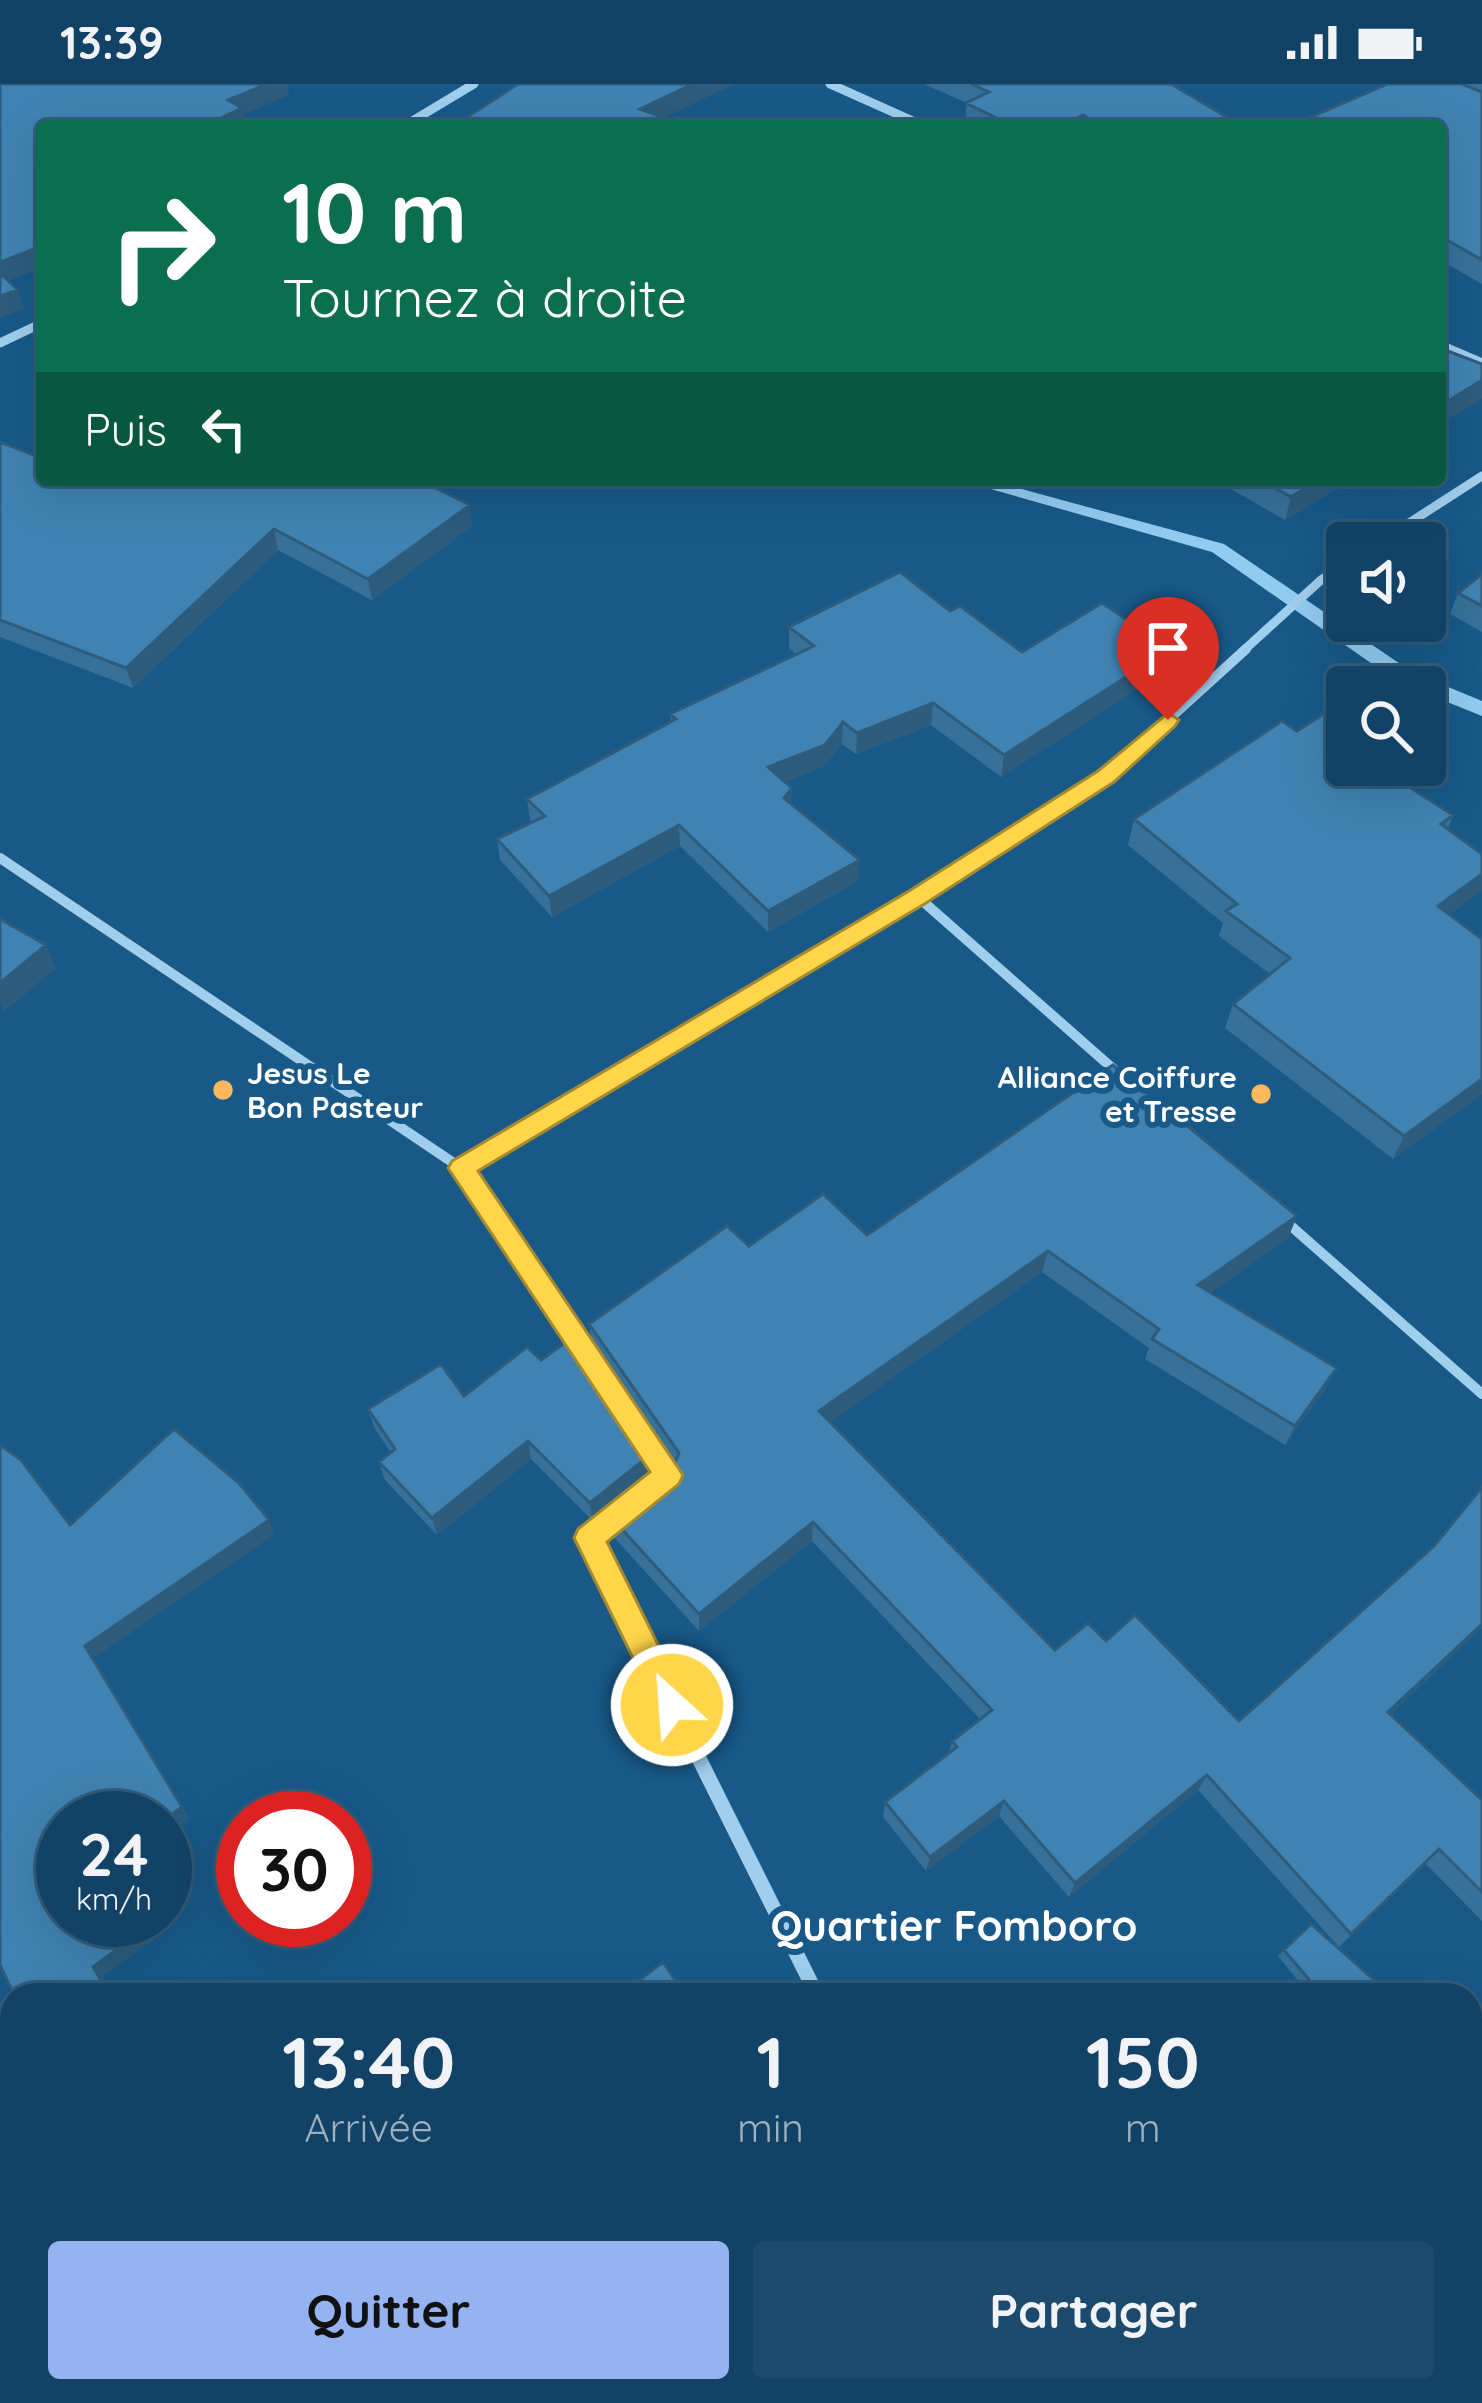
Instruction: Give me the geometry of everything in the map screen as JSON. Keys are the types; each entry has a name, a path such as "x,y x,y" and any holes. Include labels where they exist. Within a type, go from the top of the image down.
{"street":[{"path":"414,120 474,84"},
{"path":"830,84 911,120"},
{"path":"0,343 36,326"},
{"path":"1446,348 1482,363"},
{"path":"1411,522 1482,476"},
{"path":"461,1168 918,897 1106,776 1326,577"},
{"path":"0,857 461,1168 668,1475 652,1487"},
{"path":"918,897 1134,1088"},
{"path":"1274,1210 1482,1394"},
{"path":"637,1500 589,1538 812,1983"}],"building":[{"path":"0,84 267,84 228,100 242,108 217,120 36,120 36,248 0,262"},
{"path":"518,84 693,84 640,109 671,120 462,120"},
{"path":"971,84 1171,84 1232,120 1092,120 1083,115 1073,120 1001,120 966,103 989,92"},
{"path":"1387,84 1462,84 1482,92 1482,260 1446,239 1446,120 1304,120"},
{"path":"0,273 18,290 0,296"},
{"path":"1446,350 1482,364 1482,380 1446,402"},
{"path":"0,442 36,456 36,486 432,486 470,505 368,579 274,529 126,668 0,620"},
{"path":"1272,486 1308,486 1291,497"},
{"path":"900,572 950,611 960,606 1022,652 1102,603 1170,649 1004,755 933,703 857,733 843,722 825,745 768,767 792,788 784,798 860,860 768,911 679,825 549,896 497,839 545,816 527,799 676,719 670,714 814,646 789,627"},
{"path":"1482,574 1482,606 1458,593"},
{"path":"1326,712 1326,786 1408,786 1453,815 1441,824 1482,854 1482,874 1438,906 1482,939 1482,1079 1404,1136 1233,1004 1290,958 1226,911 1237,904 1134,819 1282,721 1297,731"},
{"path":"0,919 46,945 0,983"},
{"path":"1113,1065 1297,1216 1198,1285 1337,1368 1295,1426 1152,1339 1159,1329 1048,1251 819,1411 1055,1650 1088,1623 1106,1641 1135,1615 1239,1721 1434,1546 1482,1487 1482,1624 1388,1712 1482,1800 1482,1892 1439,1849 1351,1934 1207,1775 1075,1883 1004,1801 930,1857 885,1802 957,1747 952,1741 992,1710 813,1522 699,1614 610,1516 674,1465 679,1453 589,1324 727,1226 749,1246 823,1194 867,1235"},
{"path":"573,1337 650,1455 590,1503 528,1441 432,1518 379,1462 395,1449 368,1409 441,1364 464,1396 527,1347 541,1360"},
{"path":"174,1429 239,1483 269,1520 85,1646 172,1791 36,1791 36,1947 120,1947 93,1967 103,1983 8,1983 0,1965 0,1445 21,1460 70,1525"},
{"path":"1311,1924 1377,1983 1312,1983 1284,1950"},
{"path":"663,1962 677,1983 636,1983"}],"waterway":[{"path":"990,486 1218,548 1405,677 1482,709"}],"place":[{"name":"Jesus Le Bon Pasteur","path":"223,1090"},
{"name":"Alliance Coiffure et Tresse","path":"1261,1094"}],"district":[{"name":"Quartier Fomboro","path":"954,1925"}],"route":[{"path":"672,1705 589,1538 668,1475 461,1168 918,897 1106,776 1168,720"}]}
